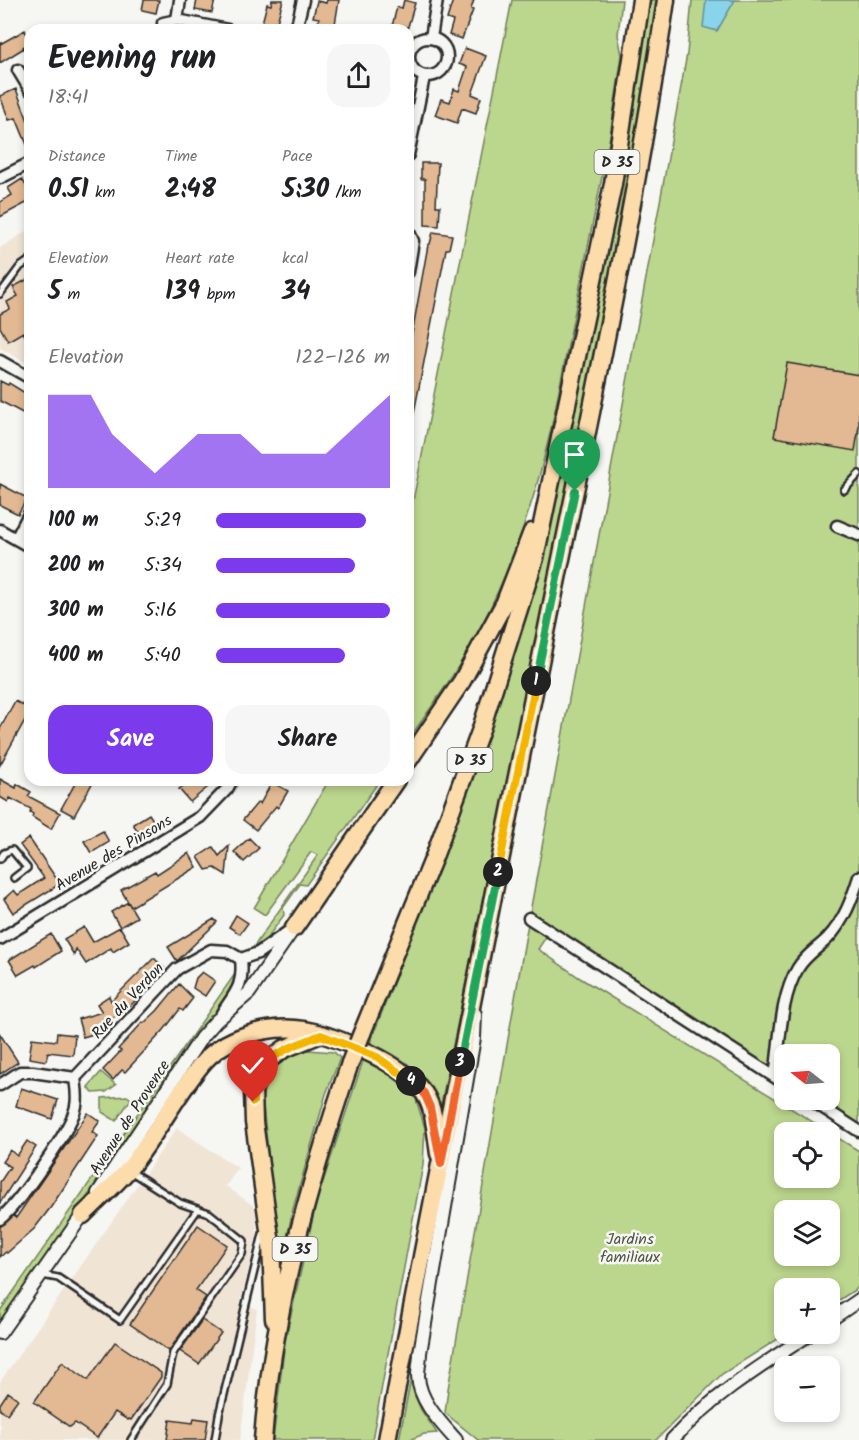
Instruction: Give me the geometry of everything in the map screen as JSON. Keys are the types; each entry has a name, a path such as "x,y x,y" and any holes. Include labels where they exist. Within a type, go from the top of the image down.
{"main road":[{"name":"D 35","path":"263,1440 266,1396 275,1342 307,1200 350,1063 434,857 482,729 535,558 613,184 641,0"},
{"name":"D 35","path":"387,1440 475,984 602,359 649,116 666,0"},
{"path":"414,752 462,681 505,602 553,478"},
{"path":"294,928 392,786"},
{"path":"83,1215 128,1170 202,1063 224,1045 248,1035 284,1029 304,1030 321,1035"},
{"name":"D 35","path":"275,1342 271,1244 254,1122 254,1084 262,1067 284,1049 321,1035 392,1065 424,1093 430,1107 441,1164"}],"street":[{"path":"177,20 180,0"},
{"path":"297,24 303,0"},
{"path":"431,38 437,0"},
{"path":"163,23 177,20 197,24"},
{"path":"414,45 422,39 431,38 440,41 446,56 441,71 435,75 424,77 414,71"},
{"path":"18,70 24,80"},
{"path":"414,126 424,77"},
{"path":"0,178 24,166"},
{"path":"0,361 24,375"},
{"path":"16,539 24,524"},
{"path":"837,526 859,535"},
{"path":"0,530 24,544"},
{"name":"Avenue des Pinsons","path":"3,933 200,817 229,786"},
{"path":"783,1044 786,998 793,978 801,963 838,926 859,877"},
{"path":"529,918 774,1076"},
{"path":"216,1021 240,985 243,974 241,959 258,953 294,928"},
{"name":"Avenue de Provence","path":"0,1334 132,1143 190,1054 216,1021 249,993 294,928"},
{"name":"Rue du Verdon","path":"75,1077 177,969 211,950 227,951 241,959"},
{"path":"456,1440 439,1421 426,1401 418,1378 420,1353 474,1038 475,984"},
{"path":"0,1085 20,1072 75,1077 77,1104 72,1119 25,1192 0,1219"},
{"path":"826,1110 859,1131"},
{"path":"840,1313 859,1300"},
{"path":"672,1440 726,1390 795,1344"}],"lane":[{"path":"0,294 24,264"},
{"path":"843,490 859,474"},
{"path":"0,859 4,853 12,850 27,868 14,878"},
{"path":"131,1440 167,1384 173,1353 242,1254 244,1241 209,1213 180,1203 128,1170 132,1143"},
{"path":"41,1275 58,1278 120,1320 198,1209"},
{"path":"215,1440 267,1217"}],"shaded area":[{"path":"24,233 24,362 0,348 0,248"},
{"path":"177,1128 238,1168 226,1186 255,1207 257,1234 240,1303 257,1309 240,1440 0,1440 2,1426 0,1424 0,1382"}],"green space":[{"path":"512,0 622,0 618,35 622,55 609,142 553,420 539,476 512,558 489,611 452,676 414,731 414,496"},
{"path":"649,0 658,0 618,240 441,1104 426,1084 410,1069 392,1055 370,1043 483,752 546,540 610,239"},
{"name":"Jardins familiaux","path":"692,0 859,0 859,1124 836,1110 840,1110 840,1044 774,1044 774,1072 550,931 538,949 580,978 774,1098 774,1110 793,1110 813,1122 774,1122 774,1188 840,1188 840,1139 859,1151 859,1287 840,1299 840,1278 774,1278 774,1342 722,1374 656,1440 478,1440 445,1413 525,940 687,54"},
{"path":"325,786 376,786 306,885 300,884 283,908 284,915 262,945 252,949 318,855 311,852 265,915 254,908"},
{"path":"237,971 238,980 0,1322 0,1311"},
{"path":"308,1050 334,1052 340,1058 326,1094 293,1209 281,1267 278,1269 276,1223 262,1097 270,1072 294,1054"},
{"path":"364,1058 387,1071 414,1093 425,1128 423,1165 372,1440 273,1440 285,1341 317,1200"},
{"path":"101,1072 116,1085 106,1092 93,1093 88,1087"},
{"path":"127,1096 131,1099 116,1121 102,1112 102,1098"},
{"path":"411,1378 421,1410 437,1433 424,1434 409,1440 399,1440"}],"water":[{"path":"706,0 735,0 717,31 703,27"}],"building":[{"path":"144,0 159,0 156,13 142,10"},
{"path":"197,0 215,0 212,13 195,10"},
{"path":"272,0 283,0 277,24 262,23 267,4 271,5"},
{"path":"327,0 339,0 335,24 318,24 319,18 313,17 317,1 326,3"},
{"path":"404,0 415,3 409,24 393,24 397,7 402,8"},
{"path":"453,0 474,0 471,9 473,10 462,39 449,35 453,21 447,19"},
{"path":"24,31 24,48 0,63 0,44"},
{"path":"465,48 486,56 472,94 481,98 476,113 462,108 457,123 435,115 441,99 450,102 454,89 459,91 467,67 459,64"},
{"path":"16,89 24,110 24,137 16,118 9,120 0,96"},
{"path":"421,163 438,163 436,206 440,206 439,226 425,225 425,179 421,179"},
{"path":"22,179 24,204 0,217 0,202 12,195 8,188"},
{"path":"433,232 452,235 449,249 446,249 414,413 414,323"},
{"path":"24,281 24,334 23,332 8,341 0,327 0,314 10,309 7,302 18,296 13,287"},
{"path":"787,363 859,375 859,426 855,451 774,437"},
{"path":"0,381 8,385 9,383 24,392 24,414 0,401"},
{"path":"0,484 24,496 24,503 18,514 0,505"},
{"path":"15,701 24,706 24,722 0,765 0,729"},
{"path":"0,779 16,788 17,784 31,792 28,796 60,813 51,829 32,817 31,809 10,798 8,802 0,797"},
{"path":"74,786 91,786 74,816 61,809"},
{"path":"183,786 208,787 190,802 179,789"},
{"path":"270,786 279,786 288,791 278,808 276,806 256,830 243,820 258,802 260,804"},
{"path":"149,814 155,823 139,833 133,824"},
{"path":"103,831 109,842 91,853 84,841"},
{"path":"29,838 60,884 13,913 4,899 14,890 18,895 44,878 20,845"},
{"path":"249,838 259,848 244,862 234,852"},
{"path":"229,846 226,875 215,868 206,870 198,857 213,847 219,856"},
{"path":"189,853 197,867 131,907 121,890 155,871 157,874"},
{"path":"128,902 137,917 120,927 111,912"},
{"path":"236,915 248,923 240,934 229,927"},
{"path":"214,919 217,922 177,961 168,947"},
{"path":"84,927 93,942 120,927 129,942 113,952 111,948 86,964 76,949 74,955 64,939"},
{"path":"51,934 61,951 18,975 9,960"},
{"path":"154,958 164,968 161,970 164,972 126,1010 98,1026 100,1032 83,1037 78,1019 102,1012 97,1004 109,996 111,1001"},
{"path":"202,972 215,981 205,996 193,988 196,978"},
{"path":"179,984 193,998 183,1011 180,1009 125,1072 122,1070 113,1080 103,1070 121,1051 118,1049 143,1022 157,1011"},
{"path":"57,1033 75,1035 73,1055 48,1052 46,1061 29,1058 32,1038 56,1041"},
{"path":"0,1034 18,1062 0,1074"},
{"path":"21,1088 58,1100 52,1119 16,1106"},
{"path":"88,1113 100,1121 92,1132 98,1136 34,1229 0,1257 0,1227 14,1215 16,1218"},
{"path":"27,1141 36,1147 0,1203 0,1182 10,1167 2,1162 10,1150 17,1156"},
{"path":"198,1225 227,1245 196,1290 206,1297 169,1351 130,1324"},
{"path":"202,1320 221,1333 199,1364 180,1351"},
{"path":"115,1342 161,1373 161,1377 131,1420 115,1412 97,1438 75,1423 70,1427 34,1402 62,1362 88,1380"},
{"path":"8,1392 18,1399 7,1414 0,1410 0,1404"},
{"path":"194,1418 208,1420 205,1440 167,1440 170,1420 193,1423"}],"route":[{"path":"253,1102 254,1084 262,1067 270,1059 284,1049 321,1035 367,1051 392,1065 424,1093 430,1107 441,1164 575,491"}]}
